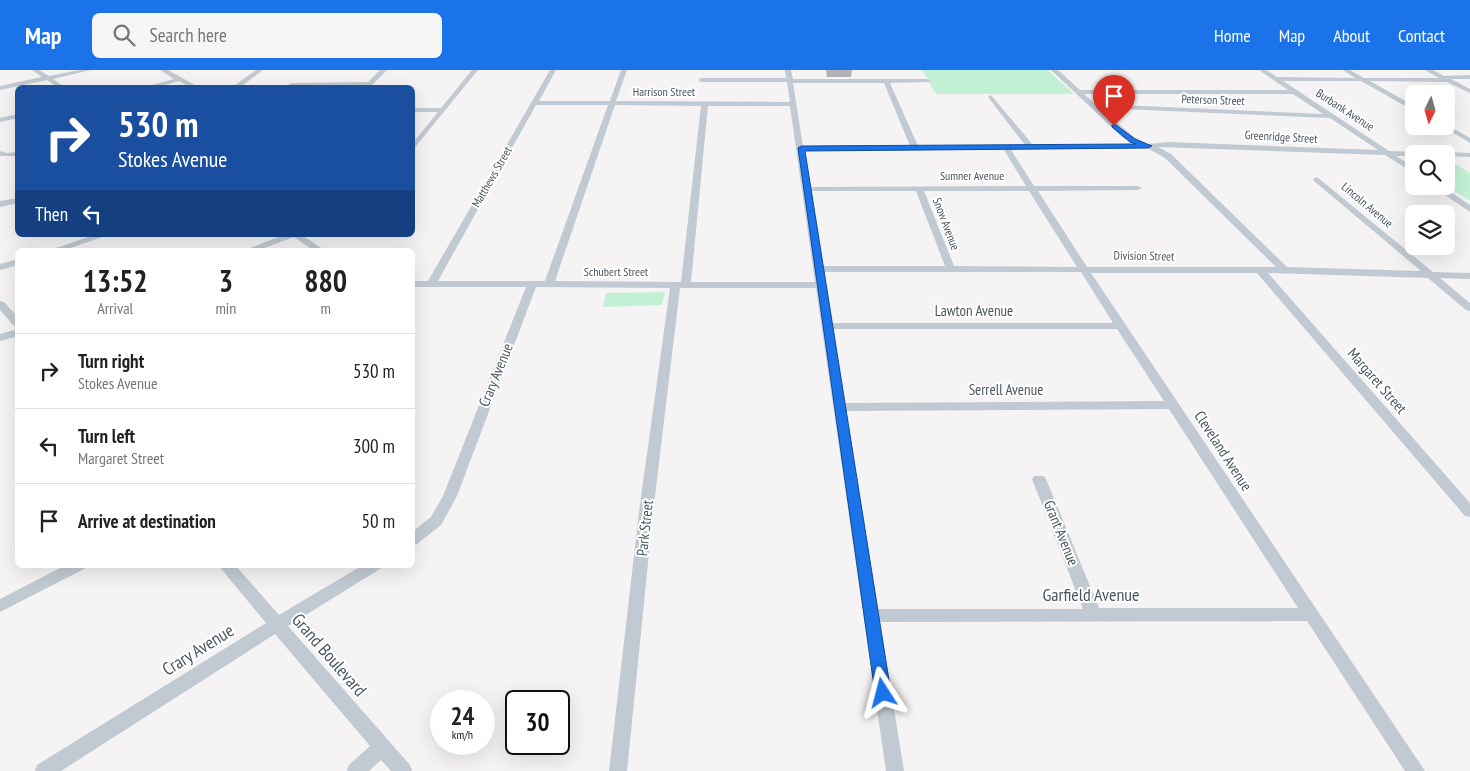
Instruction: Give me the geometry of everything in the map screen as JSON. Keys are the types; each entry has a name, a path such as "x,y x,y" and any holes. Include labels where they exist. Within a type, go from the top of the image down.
{"street":[{"path":"35,70 58,85"},
{"path":"0,88 88,70"},
{"path":"163,70 191,85"},
{"path":"172,75 181,70"},
{"path":"238,85 260,70"},
{"path":"368,85 384,70"},
{"path":"415,145 475,70"},
{"name":"Matthews Street","path":"431,284 553,70"},
{"path":"549,284 624,70"},
{"path":"700,89 702,70"},
{"path":"788,70 895,771"},
{"path":"1054,70 1126,136 1168,156 1284,270"},
{"name":"Burbank Avenue","path":"1262,70 1405,165"},
{"path":"1346,70 1405,103"},
{"path":"1428,70 1470,91"},
{"path":"1441,76 1470,77"},
{"path":"156,85 180,79"},
{"path":"1275,79 1448,80"},
{"path":"701,80 927,81"},
{"path":"886,81 915,148"},
{"path":"1078,92 1293,92"},
{"path":"991,97 1031,148"},
{"name":"Harrison Street","path":"535,103 793,104"},
{"name":"Park Street","path":"618,771 647,504 681,285 705,104"},
{"name":"Peterson Street","path":"1093,106 1331,116"},
{"path":"415,110 443,110"},
{"path":"0,120 15,117"},
{"path":"1455,132 1470,140"},
{"name":"Greenridge Street","path":"801,148 1031,148 1179,144 1405,154"},
{"name":"Cleveland Avenue","path":"1006,148 1120,326 1416,771"},
{"path":"1455,154 1470,155"},
{"name":"Lincoln Avenue","path":"1317,179 1470,308"},
{"name":"Sumner Avenue","path":"806,189 1138,188"},
{"name":"Snow Avenue","path":"919,189 950,268"},
{"path":"1449,195 1470,209"},
{"path":"0,204 15,201"},
{"path":"61,248 97,237"},
{"path":"256,248 288,237"},
{"path":"297,237 316,248"},
{"path":"0,267 15,263"},
{"name":"Division Street","path":"818,269 1084,268 1284,270 1470,276"},
{"name":"Margaret Street","path":"1260,270 1470,512"},
{"name":"Schubert Street","path":"415,284 820,285"},
{"name":"Crary Avenue","path":"415,538 436,522 450,496 532,284"},
{"path":"0,304 15,321"},
{"name":"Lawton Avenue","path":"827,326 1120,326"},
{"path":"0,338 15,333"},
{"name":"Serrell Avenue","path":"840,408 1173,405"},
{"name":"Grant Avenue","path":"1039,479 1094,615"},
{"path":"0,606 73,568"},
{"name":"Grand Boulevard","path":"228,568 403,771"},
{"name":"Crary Avenue","path":"44,771 370,568"},
{"name":"Garfield Avenue","path":"871,616 1312,614"},
{"path":"356,771 382,747"}],"green space":[{"path":"922,70 1048,70 1074,94 936,94"},
{"path":"1455,164 1470,173 1470,201 1455,192"},
{"path":"665,292 662,305 603,307 606,293"}],"route":[{"path":"883,693 801,148 1091,148 1148,146 1133,141 1114,126"}]}
